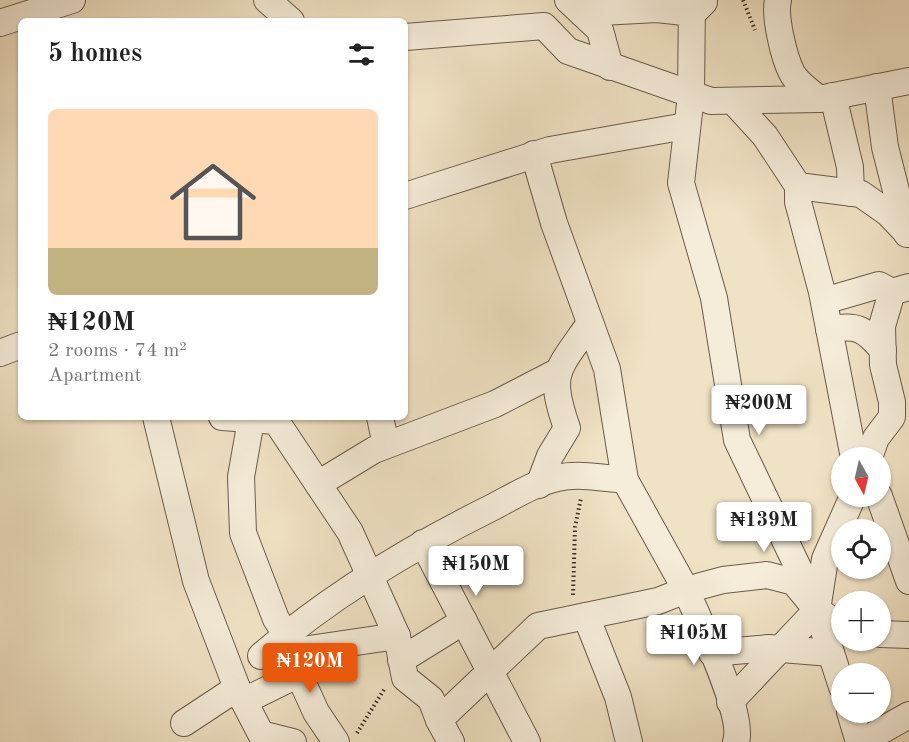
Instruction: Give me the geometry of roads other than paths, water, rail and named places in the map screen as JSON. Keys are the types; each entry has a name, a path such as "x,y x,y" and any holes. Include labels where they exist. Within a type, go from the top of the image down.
{"street":[{"path":"0,23 72,0"},
{"path":"267,0 288,18"},
{"path":"778,0 776,8 780,34 792,74 826,98 850,167 851,193"},
{"path":"575,7 657,9 697,4 691,95 681,183 714,298 737,440 817,610 834,663"},
{"path":"575,7 600,30 610,67"},
{"path":"408,36 544,26 568,51 711,101 826,98 909,81"},
{"path":"877,87 885,147 908,236"},
{"path":"733,101 765,136 798,186 798,202 824,300 852,447"},
{"path":"408,195 534,154 686,126"},
{"path":"534,154 555,223 606,369 625,480 686,590 730,702 739,732 736,742"},
{"path":"798,186 861,194 888,213 908,236"},
{"path":"824,300 879,285 900,289 882,326 883,365 901,408 891,417 876,438 873,447"},
{"path":"318,484 386,445 495,404 557,372 590,323"},
{"path":"829,329 850,326 867,332 883,350"},
{"path":"0,353 18,346"},
{"path":"539,485 550,456 567,428 556,397 557,372"},
{"path":"157,420 196,581 229,660 240,694 261,734 294,742"},
{"path":"333,740 316,712 276,619 243,533 241,477 252,420 276,422 350,532 399,648 405,678 431,699 445,731 491,672 538,626 658,601 686,590 723,580 767,575 794,582 817,610 831,620"},
{"path":"382,420 386,445"},
{"path":"184,723 240,694 292,654 370,576 423,543 556,478 584,476 625,480"},
{"path":"730,702 777,649 817,610 825,559 848,507"},
{"path":"883,507 909,581"},
{"path":"423,543 527,742"},
{"path":"586,616 618,697 629,742"},
{"path":"229,660 292,654 353,642 399,648 464,621"},
{"path":"891,634 909,635"},
{"path":"712,653 777,649 831,653"},
{"path":"854,723 860,742 909,715"}]}
